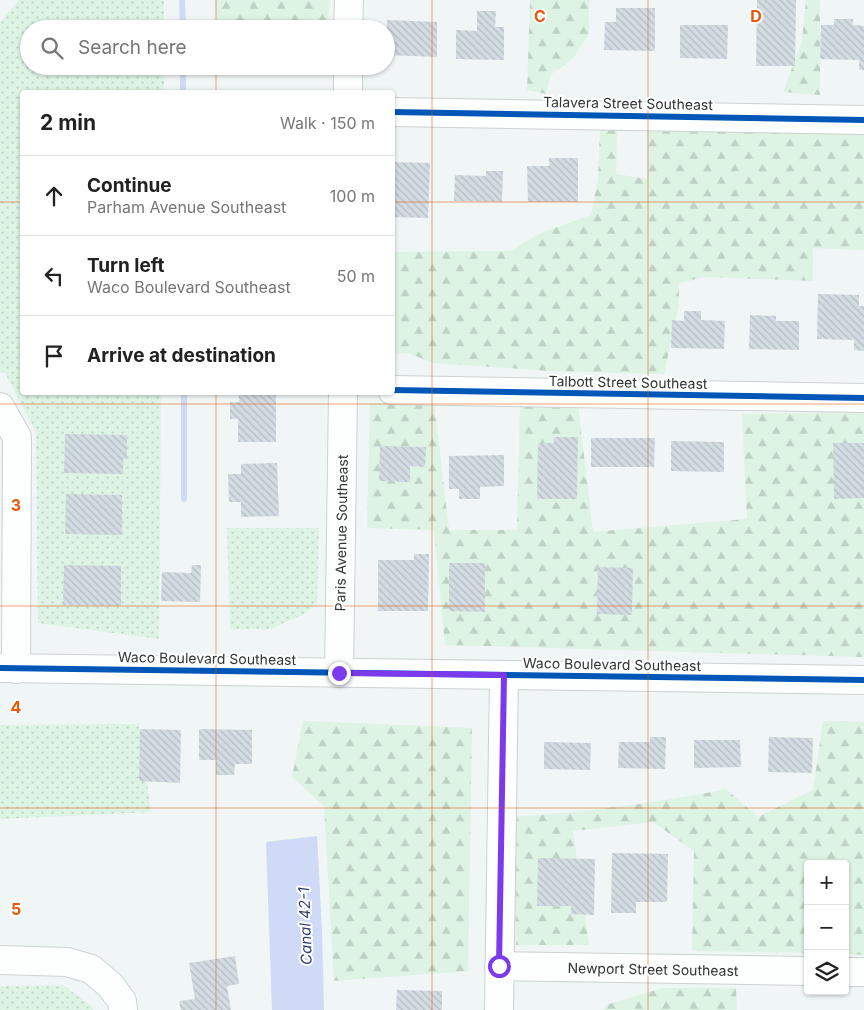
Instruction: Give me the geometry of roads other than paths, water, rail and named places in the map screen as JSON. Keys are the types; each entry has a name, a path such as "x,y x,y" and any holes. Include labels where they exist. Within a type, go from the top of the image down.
{"street":[{"path":"348,20 349,0"},
{"path":"348,75 348,90"},
{"name":"Talavera Street Southeast","path":"395,112 864,120"},
{"name":"Talbott Street Southeast","path":"395,390 864,398"},
{"name":"Paris Avenue Southeast","path":"339,673 343,395"},
{"path":"0,407 17,437 8,668"},
{"name":"Waco Boulevard Southeast","path":"8,668 864,680"},
{"path":"498,1010 504,675"},
{"path":"0,960 67,962 91,969 110,985 122,1001 123,1010"},
{"name":"Newport Street Southeast","path":"499,966 804,971"},
{"path":"849,972 864,972"}],"water":[{"name":"Canal 42-1","path":"317,836 324,1010 272,1010 266,842"}],"waterway":[{"path":"182,0 183,20"},
{"path":"183,75 183,90"},
{"path":"184,395 184,499"}]}
